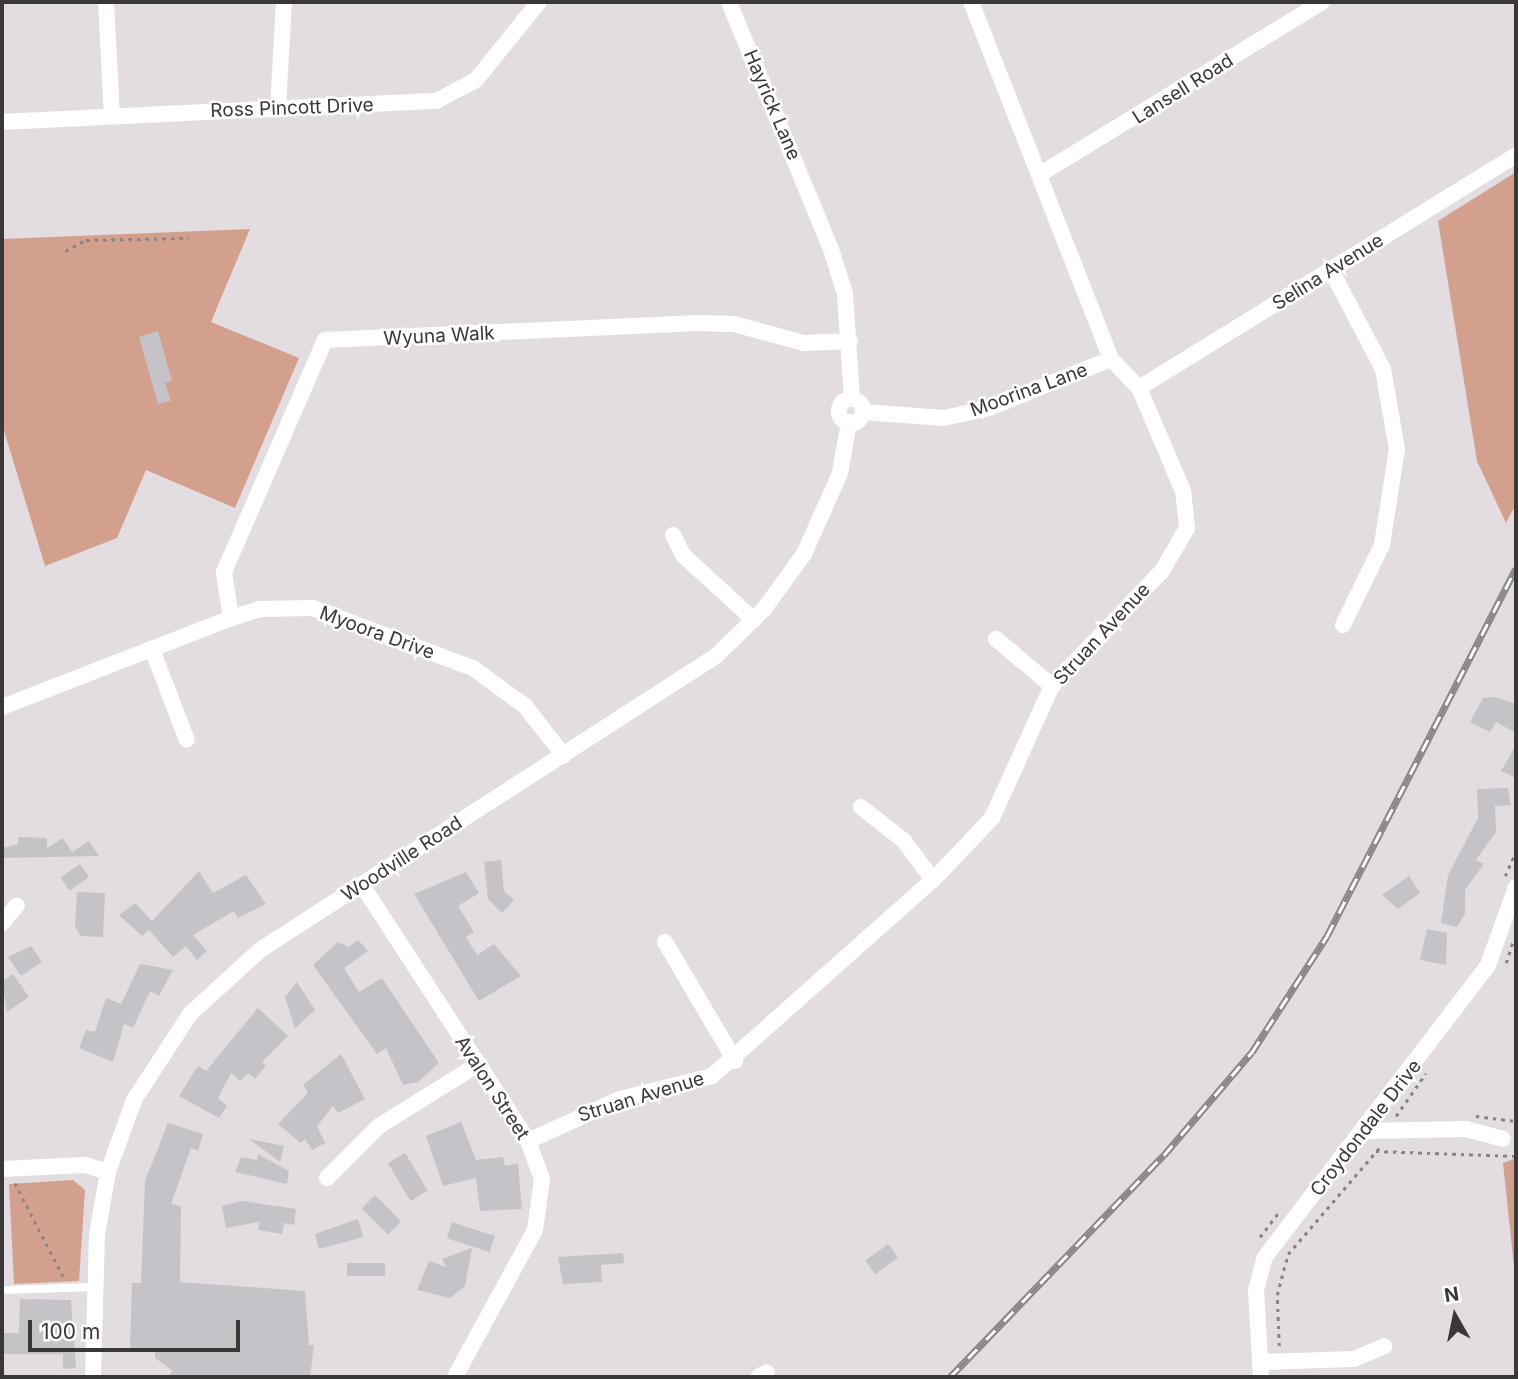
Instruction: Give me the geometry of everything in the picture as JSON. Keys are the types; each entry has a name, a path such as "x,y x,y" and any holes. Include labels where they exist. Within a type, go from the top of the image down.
{"street":[{"path":"106,2 112,116"},
{"path":"278,108 284,2"},
{"name":"Ross Pincott Drive","path":"2,122 447,99 476,80 539,2"},
{"name":"Hayrick Lane","path":"729,2 815,208 845,294 850,341"},
{"name":"Struan Avenue","path":"528,1141 575,1115 693,1083 735,1061 933,880 992,818 1052,686 1161,571 1187,528 1183,491 1139,388 1111,359 1042,173 971,2"},
{"name":"Lansell Road","path":"1042,173 1322,2"},
{"name":"Selina Avenue","path":"1139,388 1516,155"},
{"path":"1331,270 1383,369 1397,449 1382,545 1343,625"},
{"name":"Wyuna Walk","path":"231,618 224,572 325,340 694,323 734,324 804,343 850,341"},
{"path":"849,422 863,412 852,399 850,341"},
{"name":"Moorina Lane","path":"863,412 944,418 989,408 1111,359"},
{"name":"Woodville Road","path":"93,1377 88,1287 108,1172 134,1100 190,1014 260,950 697,671 754,621 817,527 840,473 849,422 839,411 852,399"},
{"path":"673,535 683,555 754,621"},
{"name":"Myoora Drive","path":"2,707 231,618 260,609 313,608 473,668 525,706 564,756"},
{"path":"996,639 1052,686"},
{"path":"152,649 187,740"},
{"path":"861,807 904,841 933,880"},
{"name":"Avalon Street","path":"362,885 528,1141 542,1179 535,1230 455,1377"},
{"name":"Croydondale Drive","path":"1260,1370 1256,1290 1265,1257 1367,1131 1488,965 1516,887"},
{"path":"2,923 17,905"},
{"path":"665,942 735,1061"},
{"path":"327,1178 379,1126 477,1065"},
{"path":"1367,1131 1466,1129 1503,1139"},
{"path":"7,1176 85,1165 108,1172"},
{"path":"1260,1370 1280,1362 1354,1359 1384,1346"}],"lane":[{"path":"7,1290 88,1287"}],"path":[{"path":"65,251 86,240 189,238"},
{"path":"1503,968 1516,933"},
{"path":"1280,1362 1277,1295 1288,1254 1376,1151 1433,1063"},
{"path":"1376,1151 1516,1156"},
{"path":"7,1176 53,1266 88,1287"}],"shaded area":[{"path":"1516,172 1516,504 1506,523 1477,461 1438,221"},
{"path":"250,229 211,322 299,358 235,508 146,470 117,538 45,566 2,424 2,239"},
{"path":"1516,1158 1516,1286 1503,1163"},
{"path":"73,1180 85,1190 79,1281 14,1284 9,1184"}],"building":[{"path":"158,331 172,381 165,383 171,401 158,404 139,337"},
{"path":"1495,697 1516,704 1516,733 1496,722 1490,732 1470,722 1483,698"},
{"path":"1516,745 1516,778 1501,771"},
{"path":"1508,788 1511,805 1495,806 1496,832 1476,860 1484,864 1465,890 1465,914 1457,927 1441,923 1448,875 1478,818 1477,789"},
{"path":"18,837 47,838 47,848 63,838 72,852 89,841 99,856 2,858 2,848 18,844"},
{"path":"501,860 504,891 514,900 502,913 488,899 484,862"},
{"path":"80,864 89,877 70,891 60,878"},
{"path":"199,871 213,893 246,875 266,904 238,918 234,911 193,935 207,951 197,960 186,946 173,957 149,930 142,936 119,915 135,903 152,921"},
{"path":"466,872 479,893 458,906 474,932 466,937 477,955 494,944 521,976 479,1001 414,894"},
{"path":"1409,876 1420,893 1398,909 1382,895"},
{"path":"77,892 105,893 103,937 81,936 75,927"},
{"path":"1427,929 1447,933 1446,965 1420,960"},
{"path":"358,940 368,951 344,968 359,992 382,978 439,1063 418,1082 403,1085 386,1048 377,1054 313,965 338,942 348,947"},
{"path":"31,946 42,962 21,976 8,957"},
{"path":"140,964 173,970 159,996 150,991 133,1028 124,1024 113,1062 79,1048 86,1030 95,1032 106,998 121,1004"},
{"path":"13,974 29,997 7,1012 2,982"},
{"path":"297,982 315,1010 295,1028 285,997"},
{"path":"258,1008 288,1036 262,1062 266,1066 255,1079 248,1073 240,1081 231,1073 218,1098 227,1106 219,1118 179,1096 198,1066 206,1071"},
{"path":"341,1054 365,1099 338,1113 333,1106 317,1126 325,1143 312,1150 305,1139 301,1143 278,1124 308,1093 303,1085"},
{"path":"461,1122 476,1160 503,1157 505,1166 518,1163 522,1209 480,1211 476,1178 443,1186 426,1136"},
{"path":"168,1123 203,1134 198,1151 191,1148 171,1204 181,1206 180,1282 305,1291 309,1345 314,1345 310,1377 166,1377 173,1371 155,1358 155,1350 130,1349 132,1283 141,1283 145,1181"},
{"path":"249,1139 284,1146 280,1162"},
{"path":"405,1153 428,1191 411,1201 388,1163"},
{"path":"258,1154 289,1171 287,1184 235,1172 241,1157 257,1160"},
{"path":"375,1195 401,1221 388,1235 362,1208"},
{"path":"242,1201 296,1209 294,1225 284,1223 282,1234 258,1230 259,1222 226,1228 222,1206"},
{"path":"358,1219 363,1237 319,1249 315,1234"},
{"path":"452,1222 495,1236 490,1252 447,1238"},
{"path":"888,1244 898,1258 875,1274 865,1260"},
{"path":"472,1248 465,1286 450,1298 417,1290 429,1261 446,1267 442,1259"},
{"path":"623,1253 624,1263 601,1265 602,1282 563,1284 558,1257"},
{"path":"347,1263 385,1263 385,1276 347,1276"},
{"path":"20,1299 71,1300 76,1368 63,1369 63,1354 2,1354 2,1333 19,1333"}],"railway":[{"path":"950,1377 1164,1155 1252,1052 1327,936 1516,569"}]}
